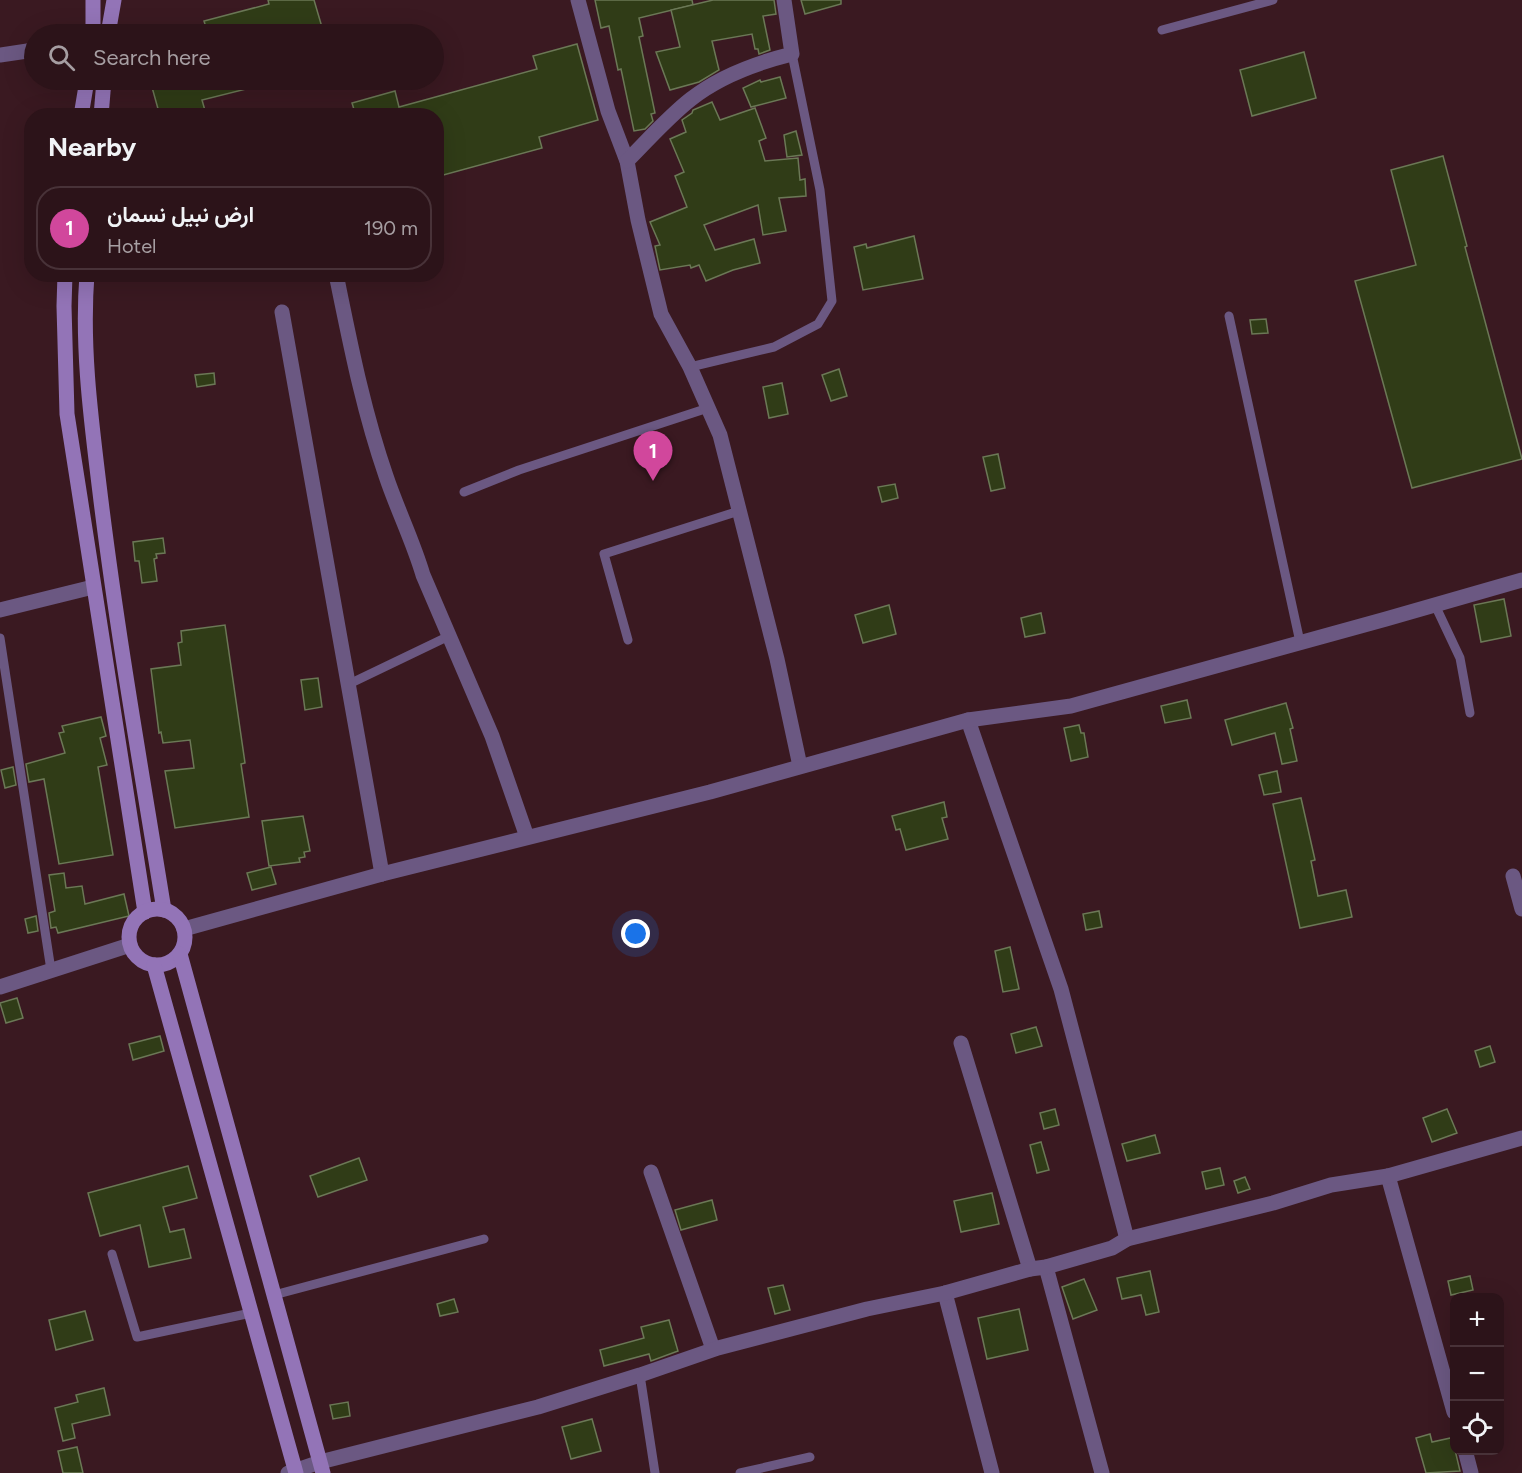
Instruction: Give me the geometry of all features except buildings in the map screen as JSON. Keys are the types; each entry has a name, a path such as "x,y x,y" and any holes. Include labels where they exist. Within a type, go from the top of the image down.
{"street":[{"path":"93,0 93,24"},
{"path":"110,24 114,0"},
{"path":"578,0 608,111 627,161 638,220 661,314 690,367 720,435 777,659 800,766"},
{"path":"627,161 691,99 736,72 763,61 792,54 784,0"},
{"path":"0,55 24,51"},
{"path":"82,108 85,90"},
{"path":"102,108 103,90"},
{"path":"65,282 67,414 145,912"},
{"path":"86,282 84,310 92,422 111,574 164,910"},
{"path":"338,282 358,382 386,476 415,547 423,575 492,736 527,837"},
{"path":"282,312 382,874"},
{"path":"184,929 382,874 710,792 968,720 1071,706 1522,580"},
{"path":"0,610 93,587"},
{"path":"968,720 1061,989 1127,1239"},
{"path":"1513,876 1522,909"},
{"path":"154,909 164,910 180,920 184,929 184,946 180,954 168,963 154,965 139,958 130,945 129,937 133,922 145,912 154,909"},
{"path":"0,987 130,945"},
{"path":"180,954 322,1468"},
{"path":"154,965 293,1472 322,1468 538,1407 713,1349 867,1309 945,1293 1030,1269 1046,1267 1112,1248 1127,1239 1273,1203 1331,1185 1388,1176 1522,1138"},
{"path":"961,1042 1030,1269"},
{"path":"651,1172 713,1349"},
{"path":"1388,1176 1452,1401"},
{"path":"1046,1267 1102,1473"},
{"path":"945,1293 992,1473"},
{"path":"1467,1455 1472,1473"}],"lane":[{"path":"1162,30 1273,0"},
{"path":"690,367 774,347 818,324 831,301 820,190 792,54"},
{"path":"1229,316 1300,642"},
{"path":"464,492 519,470 708,408"},
{"path":"628,640 604,554 739,511"},
{"path":"1435,605 1460,658 1470,712"},
{"path":"347,685 449,636"},
{"path":"0,638 51,970"},
{"path":"274,1295 484,1239"},
{"path":"112,1254 137,1337 251,1313"},
{"path":"640,1375 655,1473"},
{"path":"741,1473 810,1457"}],"place":[{"name":"ارض نبيل نسمان","path":"653,481"}]}
